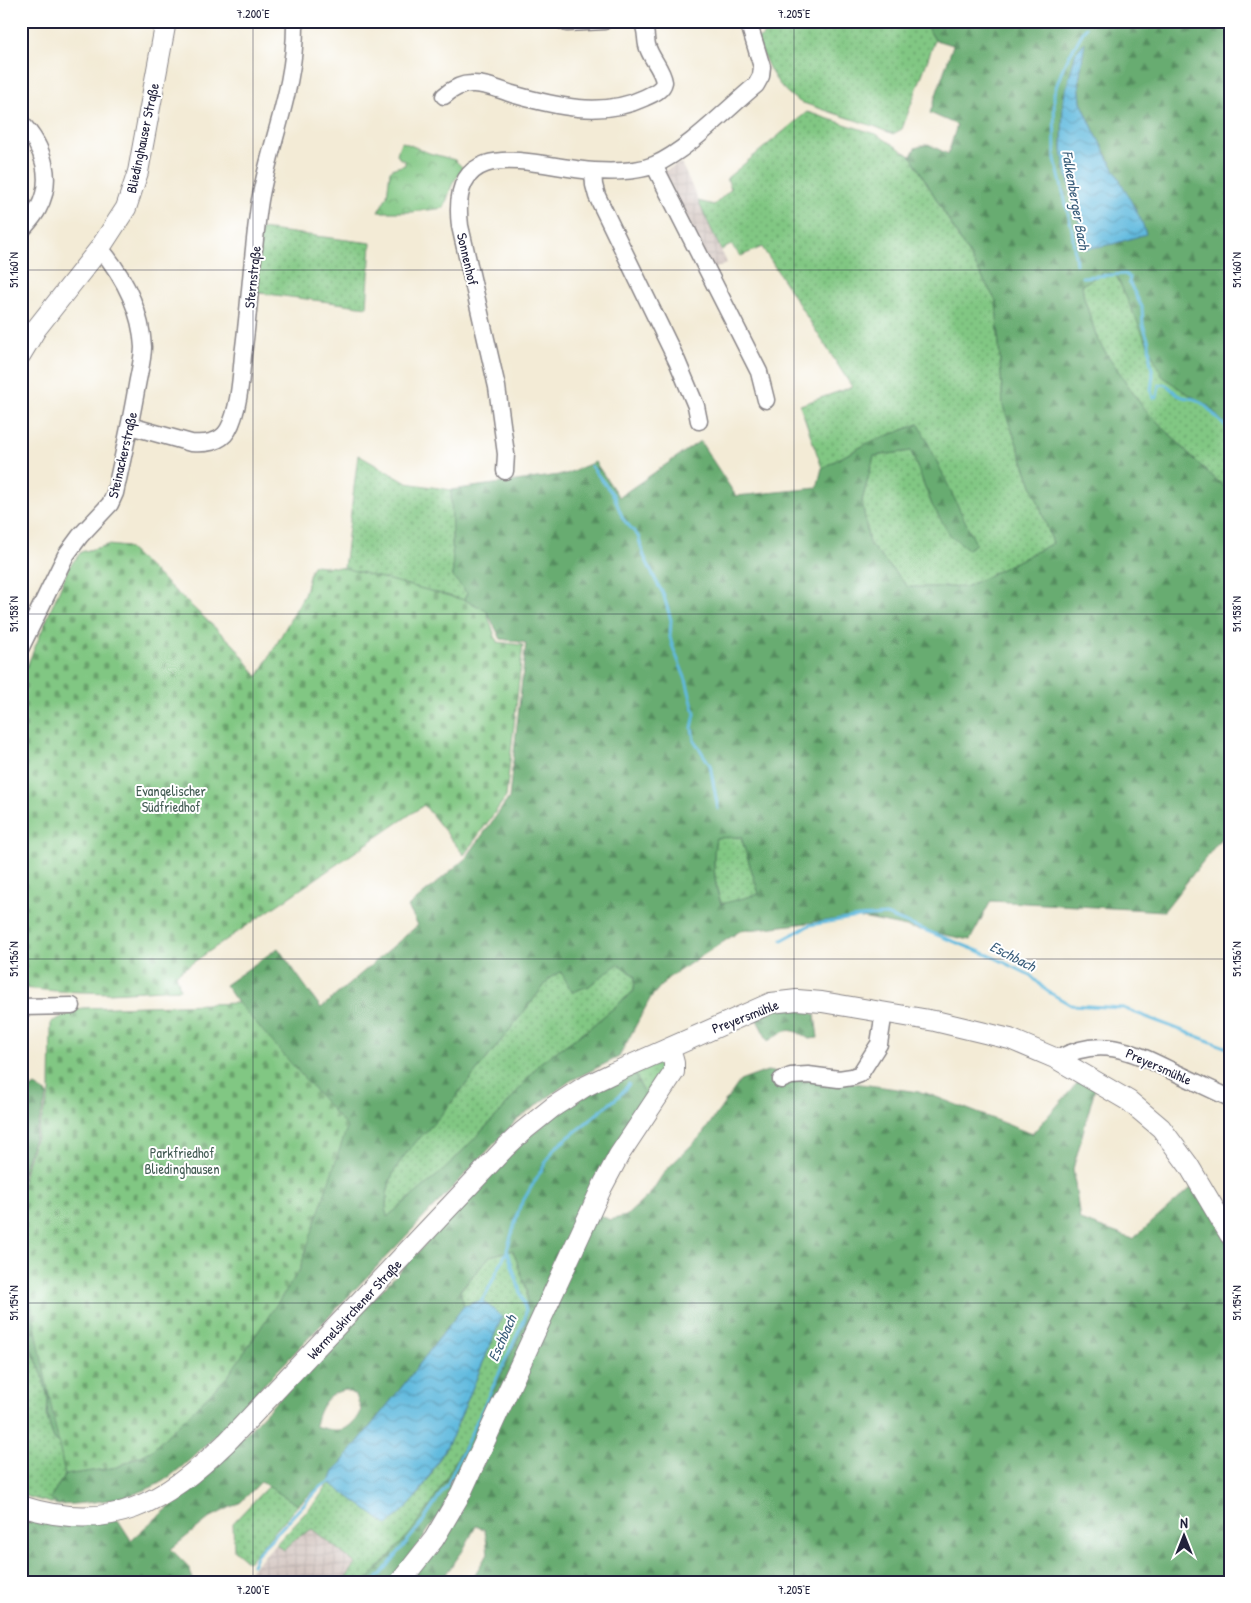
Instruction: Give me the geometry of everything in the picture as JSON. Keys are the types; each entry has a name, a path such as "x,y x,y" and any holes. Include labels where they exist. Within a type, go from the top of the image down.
{"main road":[{"name":"Bliedinghauser Straße","path":"100,248 122,214 132,192 138,172 166,21"},
{"path":"21,354 36,329 100,248"},
{"name":"Preyersmühle","path":"670,1048 764,1006 777,1002 797,1000 884,1012 986,1032 1023,1044 1057,1059 1129,1101 1162,1128 1203,1188 1230,1235"},
{"path":"400,1582 434,1540 461,1493 606,1178 674,1072 670,1048"},
{"name":"Wermelskirchener Straße","path":"21,1506 61,1516 100,1516 142,1506 172,1490 198,1470 234,1436 523,1131 553,1107 584,1087 670,1048"}],"street":[{"name":"Sternstraße","path":"130,426 201,444 210,443 221,438 233,419 240,386 247,330 249,292 260,200 289,87 295,21"},
{"path":"563,21 567,23 604,21"},
{"path":"444,96 461,85 471,84 483,85 544,103 576,108 615,107 640,100 660,90 664,82 662,74 647,46 645,26 641,21"},
{"name":"Sonnenhof","path":"505,471 506,454 497,387 460,226 460,193 467,178 474,170 484,164 496,161 550,164 593,171 623,171 654,165 678,150 756,84 761,76 762,67 748,21"},
{"path":"21,124 31,133 40,147 45,164 46,177 40,205 21,231"},
{"path":"654,165 759,372 766,400"},
{"path":"593,171 597,196 677,361 696,406 699,421"},
{"name":"Steinackerstraße","path":"21,647 66,555 80,536 110,504 115,493 130,426 143,349 140,327 127,286 114,265 100,248"},
{"path":"21,1007 72,1006"},
{"path":"781,1080 791,1076 808,1075 839,1079 852,1078 860,1074 879,1044 884,1012"},
{"name":"Preyersmühle","path":"1057,1059 1070,1052 1088,1048 1118,1048 1142,1057 1230,1098"}],"shaded area":[{"path":"681,163 727,263 712,270 664,171"},
{"path":"312,1529 357,1565 343,1582 238,1582 276,1544 284,1550 297,1538"}],"green space":[{"path":"768,21 929,21 927,27 935,40 902,129 893,134 800,102 791,96 773,75 757,39 762,37"},
{"path":"929,21 1230,21 1230,432 1210,407 1162,376 1116,275 1104,272 1082,285 1084,298 1098,341 1142,406 1199,464 1230,492 1230,827 1164,911 991,901 970,940 857,917 740,931 668,978 651,997 619,1057 570,1081 517,1120 212,1439 180,1468 157,1484 130,1495 116,1499 58,1505 50,1498 65,1475 117,1467 151,1451 228,1376 299,1271 304,1254 238,1003 225,985 278,948 321,1008 418,925 408,907 466,858 509,798 526,643 501,639 486,610 464,600 467,593 453,577 451,490 566,474 595,462 619,497 700,441 736,496 817,488 822,468 868,443 919,424 976,544 968,549 950,535 932,505 911,451 874,456 862,501 869,543 908,587 966,587 1053,543 1003,406 996,301 911,156 915,148 928,144 948,154 957,125 930,113 953,45 935,40 927,27","holes":["1084,43 1079,81 1081,102 1146,233 1113,244 1062,150 1063,101 1076,52","741,837 759,894 721,904 714,871 716,838","618,964 635,976 634,991 587,1030 540,1063 504,1108 444,1170 387,1217 386,1199 393,1175 400,1162 456,1097 551,977 561,972 572,992 589,986"]},
{"path":"807,112 876,134 911,156 996,301 1003,406 1053,543 966,587 908,587 869,543 862,501 874,456 911,451 932,505 919,424 868,443 822,468 800,405 852,387 762,247 741,256 731,245 721,250 698,201 714,205 731,189 727,178"},
{"path":"403,142 429,153 455,160 464,169 453,182 444,208 412,212 378,212 387,196 390,171 405,165 405,161 399,158 397,154 400,144"},
{"path":"261,229 371,243 367,307 252,292"},
{"path":"1104,272 1116,275 1134,313 1183,391 1211,407 1230,432 1230,492 1199,464 1142,406 1098,341 1084,298 1082,285"},
{"path":"358,455 407,483 451,490 453,577 467,593 464,600 344,568"},
{"name":"Evangelischer Südfriedhof","path":"108,545 127,547 234,645 258,677 304,595 311,569 314,565 344,568 464,600 486,610 497,642 523,645 506,797 464,855 424,805 176,974 180,989 109,993 21,988 21,680 69,567 81,552"},
{"path":"716,837 741,837 759,894 722,905 714,871"},
{"path":"618,963 635,976 634,991 587,1030 540,1063 504,1108 444,1170 387,1218 386,1200 389,1187 400,1162 410,1148 455,1098 551,977 561,971 589,986"},
{"name":"Parkfriedhof Bliedinghausen","path":"238,1003 347,1127 299,1271 228,1376 151,1451 117,1467 65,1475 21,1254 21,1189 50,1093 51,1022 82,1008"},
{"path":"780,1008 808,1010 815,1015 818,1038 809,1039 797,1032 788,1031 768,1041 756,1018"},
{"path":"659,1063 664,1069 648,1101 633,1071"},
{"path":"633,1071 648,1101 463,1479 393,1582 366,1582 410,1533 431,1505 488,1403 526,1321 527,1291 513,1250 490,1256 460,1290 464,1306 334,1472 330,1482 316,1489 298,1505 261,1482 241,1502 211,1517 171,1549 188,1566 194,1582 21,1582 21,1513 118,1520 131,1540 198,1484 521,1143 569,1105","holes":["346,1390 356,1395 361,1410 357,1418 348,1427 330,1430 315,1426 318,1413 324,1402 334,1394"]},
{"path":"767,1071 926,1093 1032,1134 1080,1080 1095,1088 1073,1169 1080,1220 1133,1239 1191,1188 1210,1206 1230,1248 1230,1582 470,1582 488,1553 485,1530 476,1526 462,1552 440,1582 405,1582 595,1213 610,1220 626,1216 650,1194 665,1171 701,1136 740,1081"},
{"path":"35,1086 48,1094 21,1179 21,1098 22,1095"},
{"path":"513,1250 527,1291 526,1321 488,1403 431,1505 410,1533 366,1582 343,1582 356,1564 312,1529 297,1538 284,1550 276,1544 318,1499 328,1484 332,1484 387,1525 420,1493 452,1437 502,1317 482,1300 464,1306 460,1291 490,1256"},
{"path":"21,1265 67,1447 54,1440 47,1417 48,1399 42,1373 29,1345 28,1322 21,1313"},
{"path":"21,1313 28,1322 29,1345 42,1373 48,1399 47,1417 54,1440 59,1443 65,1475 50,1498 58,1505 21,1495"},
{"path":"268,1486 298,1505 248,1562 234,1550 233,1523"}],"water":[{"path":"1085,42 1079,81 1081,102 1095,133 1142,222 1146,234 1113,244 1086,249 1064,165 1062,150 1063,101 1076,52"},
{"path":"482,1300 502,1317 452,1437 420,1492 387,1525 330,1482 334,1472 464,1306"}],"waterway":[{"name":"Falkenberger Bach","path":"1076,264 1072,229 1055,159 1054,93 1064,65 1086,27"},
{"name":"Falkenberger Bach","path":"1082,277 1125,274 1130,278 1129,282 1142,307 1143,325 1149,342 1153,375 1151,391 1153,398 1157,397 1159,385 1165,385 1180,396 1195,399 1202,403 1230,429"},
{"path":"591,466 614,496 623,519 638,536 644,556 663,593 671,620 670,637 672,645 686,680 695,714 692,728 694,740 710,765 718,809"},
{"name":"Eschbach","path":"782,940 810,925 858,917 886,915 991,956 1030,975 1047,991 1071,1005 1123,1008 1230,1049"},
{"name":"Eschbach","path":"373,1582 422,1523 448,1483 525,1318 526,1310 507,1250 520,1206 554,1149 619,1096 629,1084"},
{"path":"480,1303 507,1251"},
{"path":"252,1565 257,1554 320,1487 334,1480"}]}
